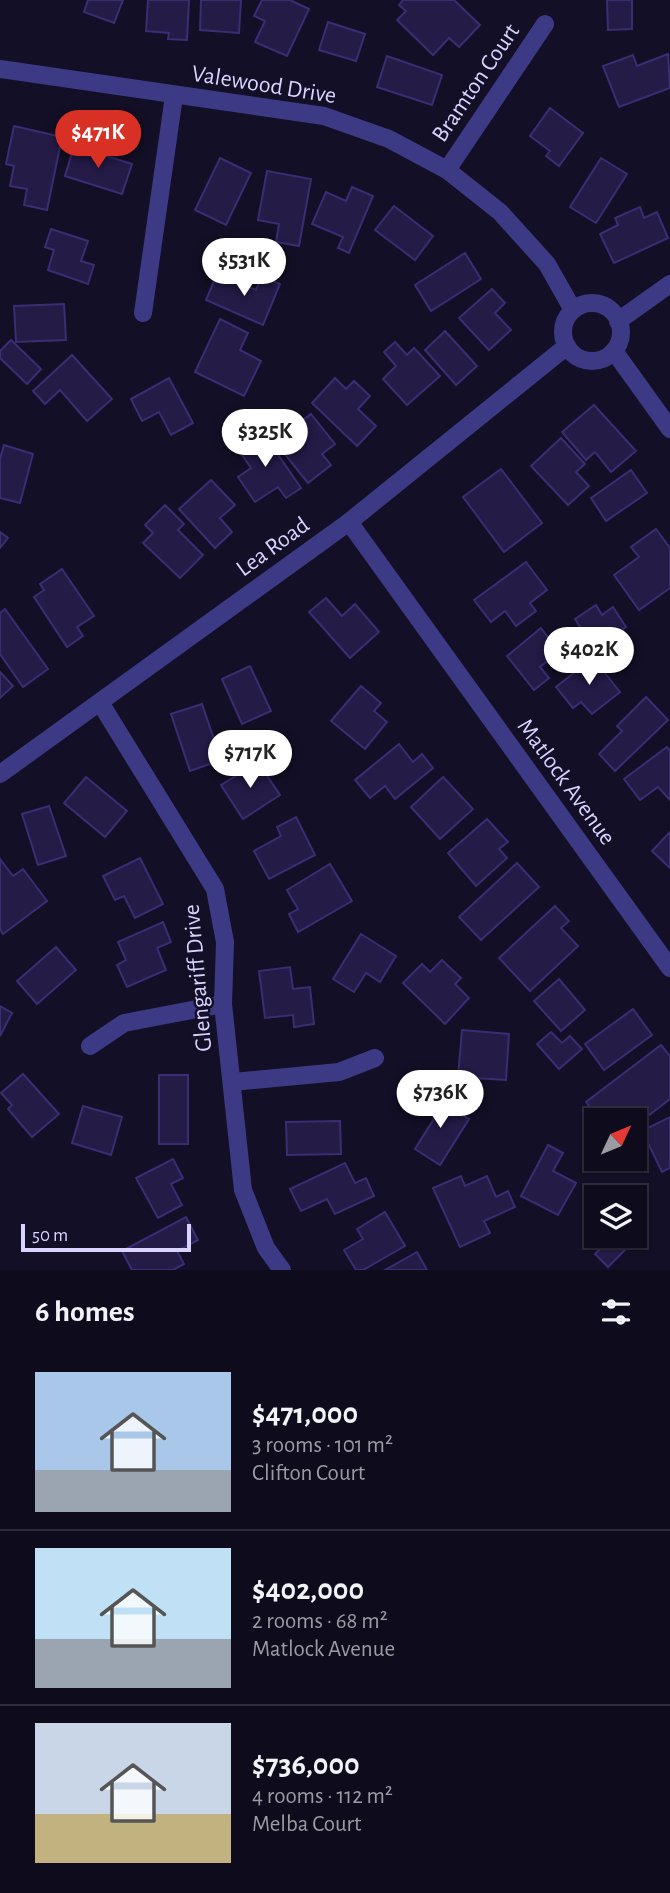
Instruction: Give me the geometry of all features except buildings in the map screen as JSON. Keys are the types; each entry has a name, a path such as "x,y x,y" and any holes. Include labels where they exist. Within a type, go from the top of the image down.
{"street":[{"name":"Bramton Court","path":"447,170 545,24"},
{"name":"Valewood Drive","path":"0,69 324,116 389,139 447,170 500,212 547,264 573,310"},
{"path":"143,313 174,96"},
{"path":"618,321 670,284"},
{"path":"592,303 602,305 618,321 620,341 606,358 587,361 578,358 566,346 563,327 573,310 592,303"},
{"name":"Lea Road","path":"0,774 101,704 349,522 566,346"},
{"path":"614,351 670,429"},
{"name":"Matlock Avenue","path":"349,522 670,968"},
{"name":"Glengariff Drive","path":"101,704 215,889 225,942 223,1004 243,1190 266,1248 282,1270"},
{"path":"90,1046 124,1023 223,1004"},
{"path":"233,1082 339,1072 375,1058"}]}
